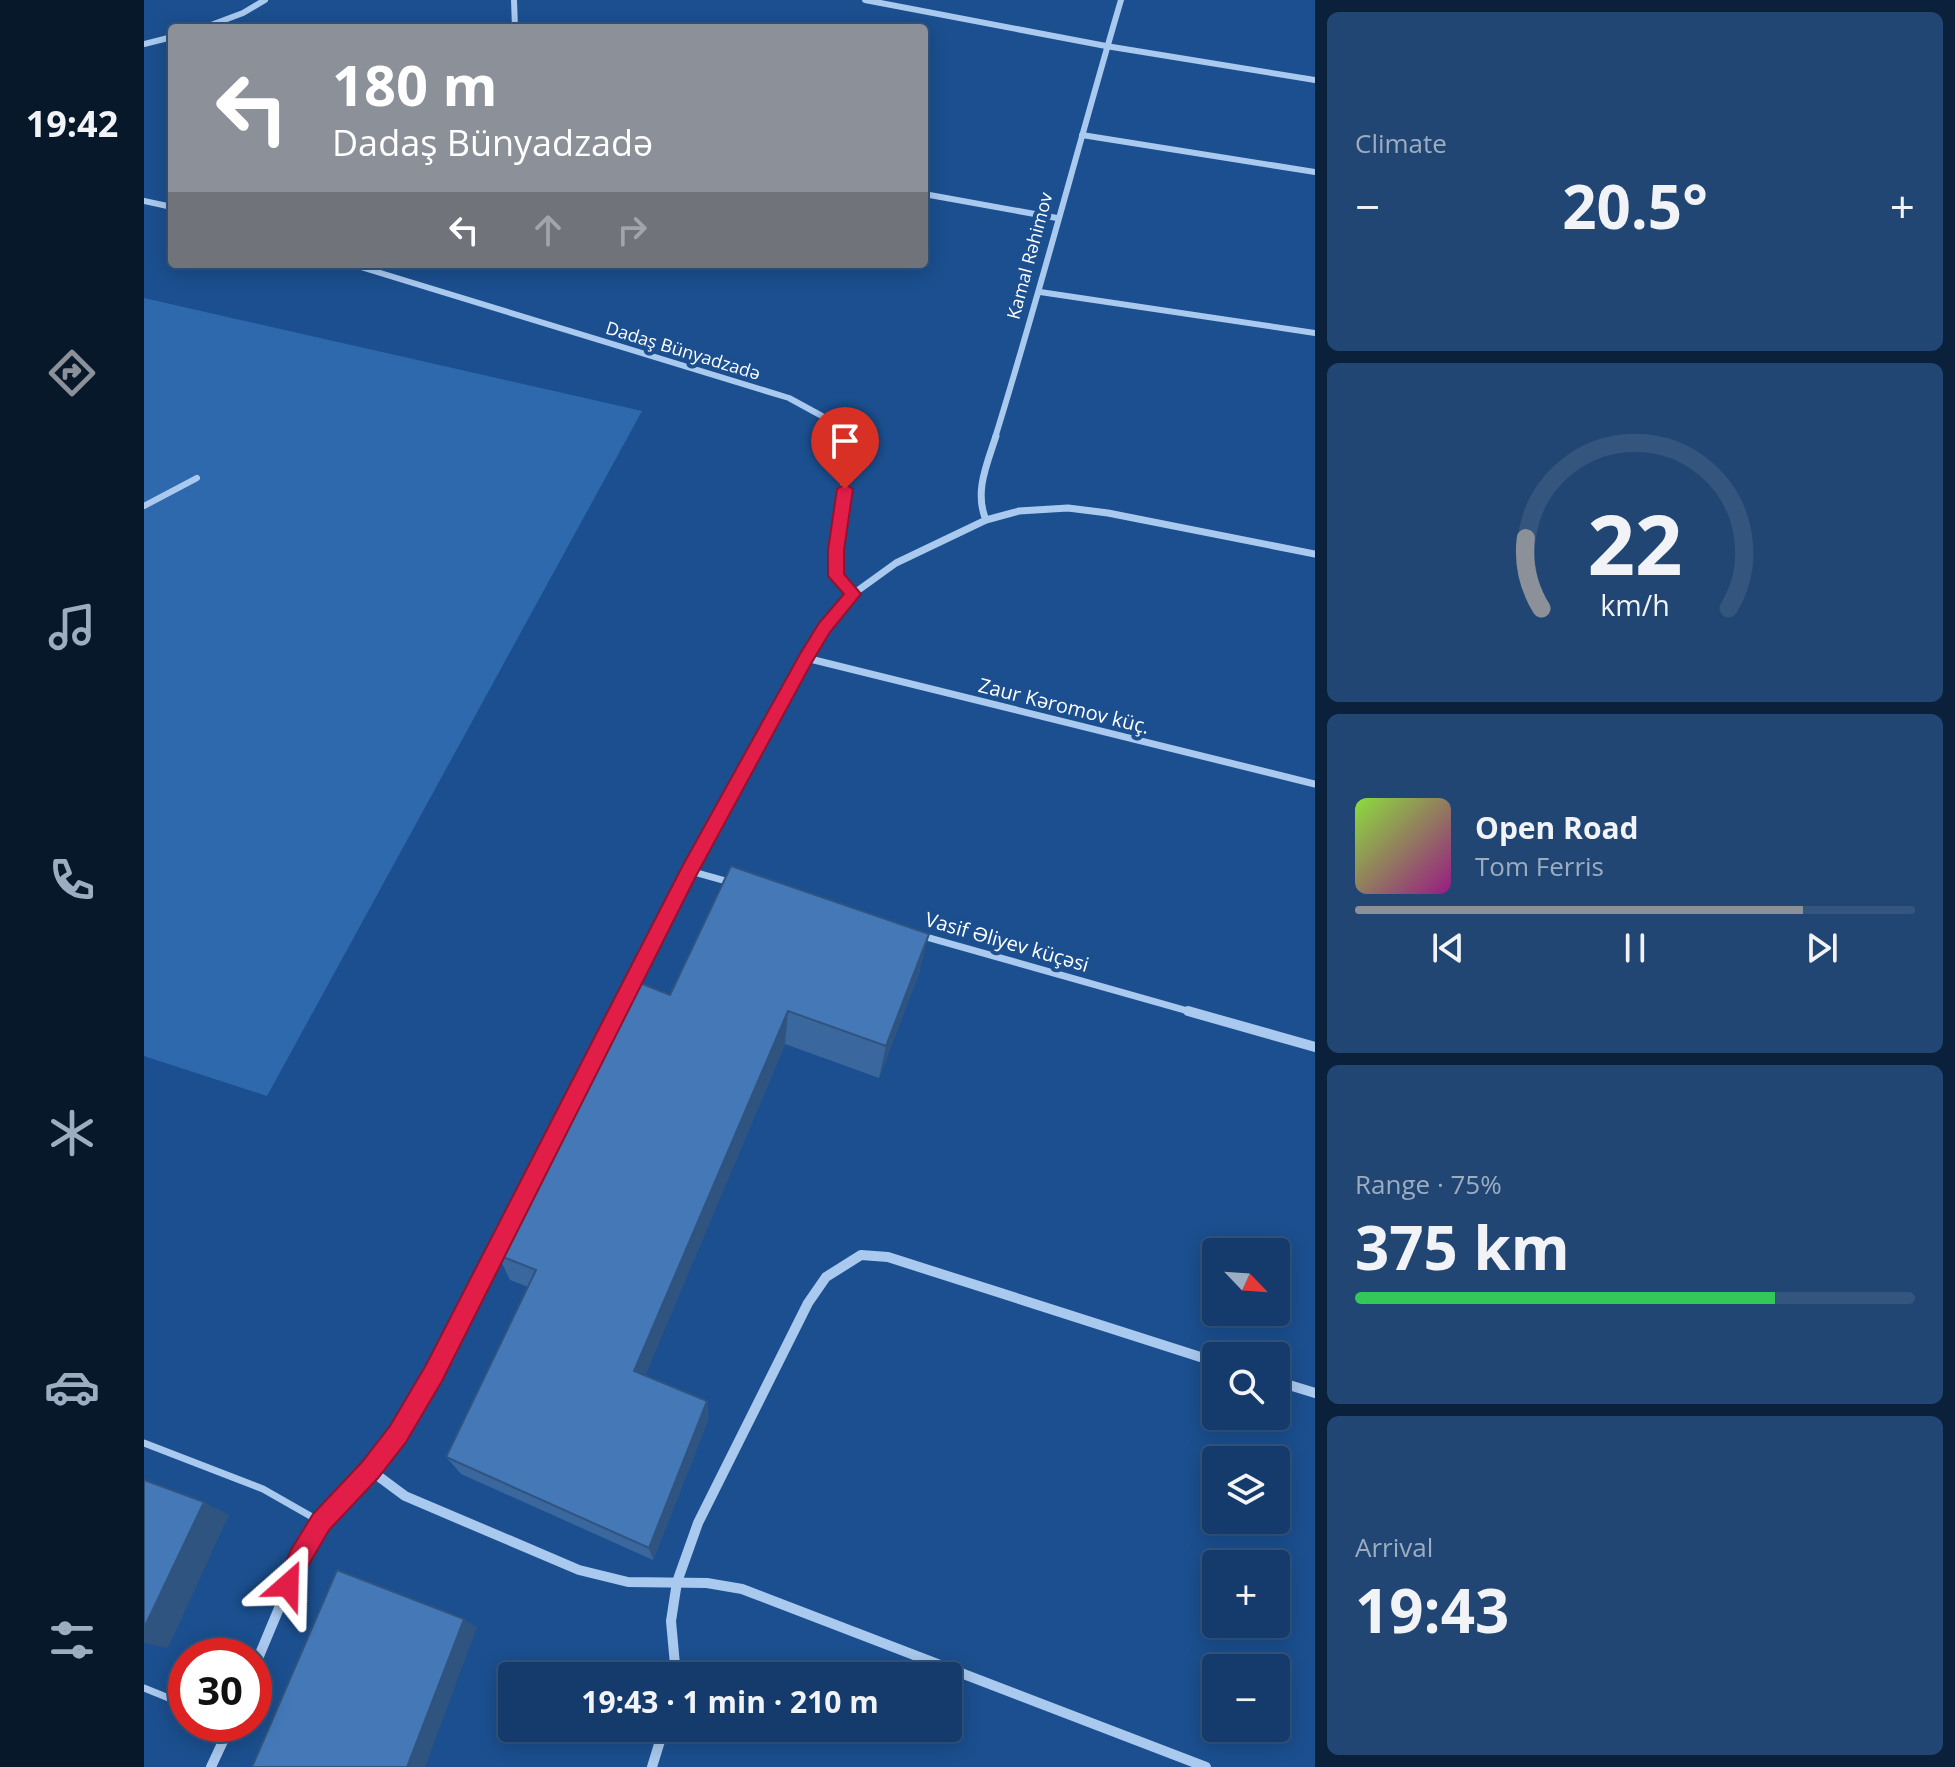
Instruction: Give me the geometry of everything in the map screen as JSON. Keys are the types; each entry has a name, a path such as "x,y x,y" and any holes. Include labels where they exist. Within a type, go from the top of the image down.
{"street":[{"path":"214,24 243,13 265,0"},
{"path":"514,0 515,24"},
{"path":"865,0 1106,46 1315,80"},
{"name":"Kamal Rəhimov","path":"986,520 980,506 982,482 1040,292 1057,218 1121,0"},
{"path":"144,44 168,38"},
{"path":"1082,135 1315,172"},
{"path":"928,195 1057,218"},
{"path":"144,201 168,206"},
{"name":"Dadaş Bünyadzadə","path":"364,268 776,394 814,411 828,421 840,445 845,489 836,550 836,576 853,594"},
{"path":"1040,292 1315,333"},
{"path":"267,1638 300,1558 321,1522 370,1470 398,1434 434,1373 690,871 806,658 824,628 853,594 896,563 986,520 1019,511 1068,508 1173,524 1315,554"},
{"name":"Zaur Kəromov küç.","path":"806,658 1315,784"},
{"path":"690,871 751,888"},
{"name":"Vasif Əliyev küçəsi","path":"903,931 1315,1047"},
{"path":"677,1662 671,1621 677,1582 698,1523 808,1303 826,1277 861,1255 888,1257 1202,1358"},
{"path":"1290,1385 1315,1393"},
{"path":"370,1470 405,1496 579,1570 628,1582 707,1583 742,1589 1206,1767"},
{"path":"211,1767 223,1742"},
{"path":"652,1767 660,1742"}],"lane":[{"path":"144,506 197,478"},
{"path":"144,1443 263,1489 321,1522"},
{"path":"144,1688 168,1698"}],"shaded area":[{"path":"144,298 642,411 267,1096 144,1056"}],"building":[{"path":"731,866 929,934 886,1046 788,1011 634,1371 707,1401 649,1548 446,1457 536,1270 498,1255 635,981 670,995"},
{"path":"144,1480 204,1502 144,1628"},
{"path":"337,1570 464,1619 407,1767 252,1767 263,1742 272,1742 272,1721"}],"route":[{"path":"288,1585 321,1522 370,1470 398,1434 434,1373 690,871 806,658 824,628 853,594 836,576 836,550 845,489"}]}
